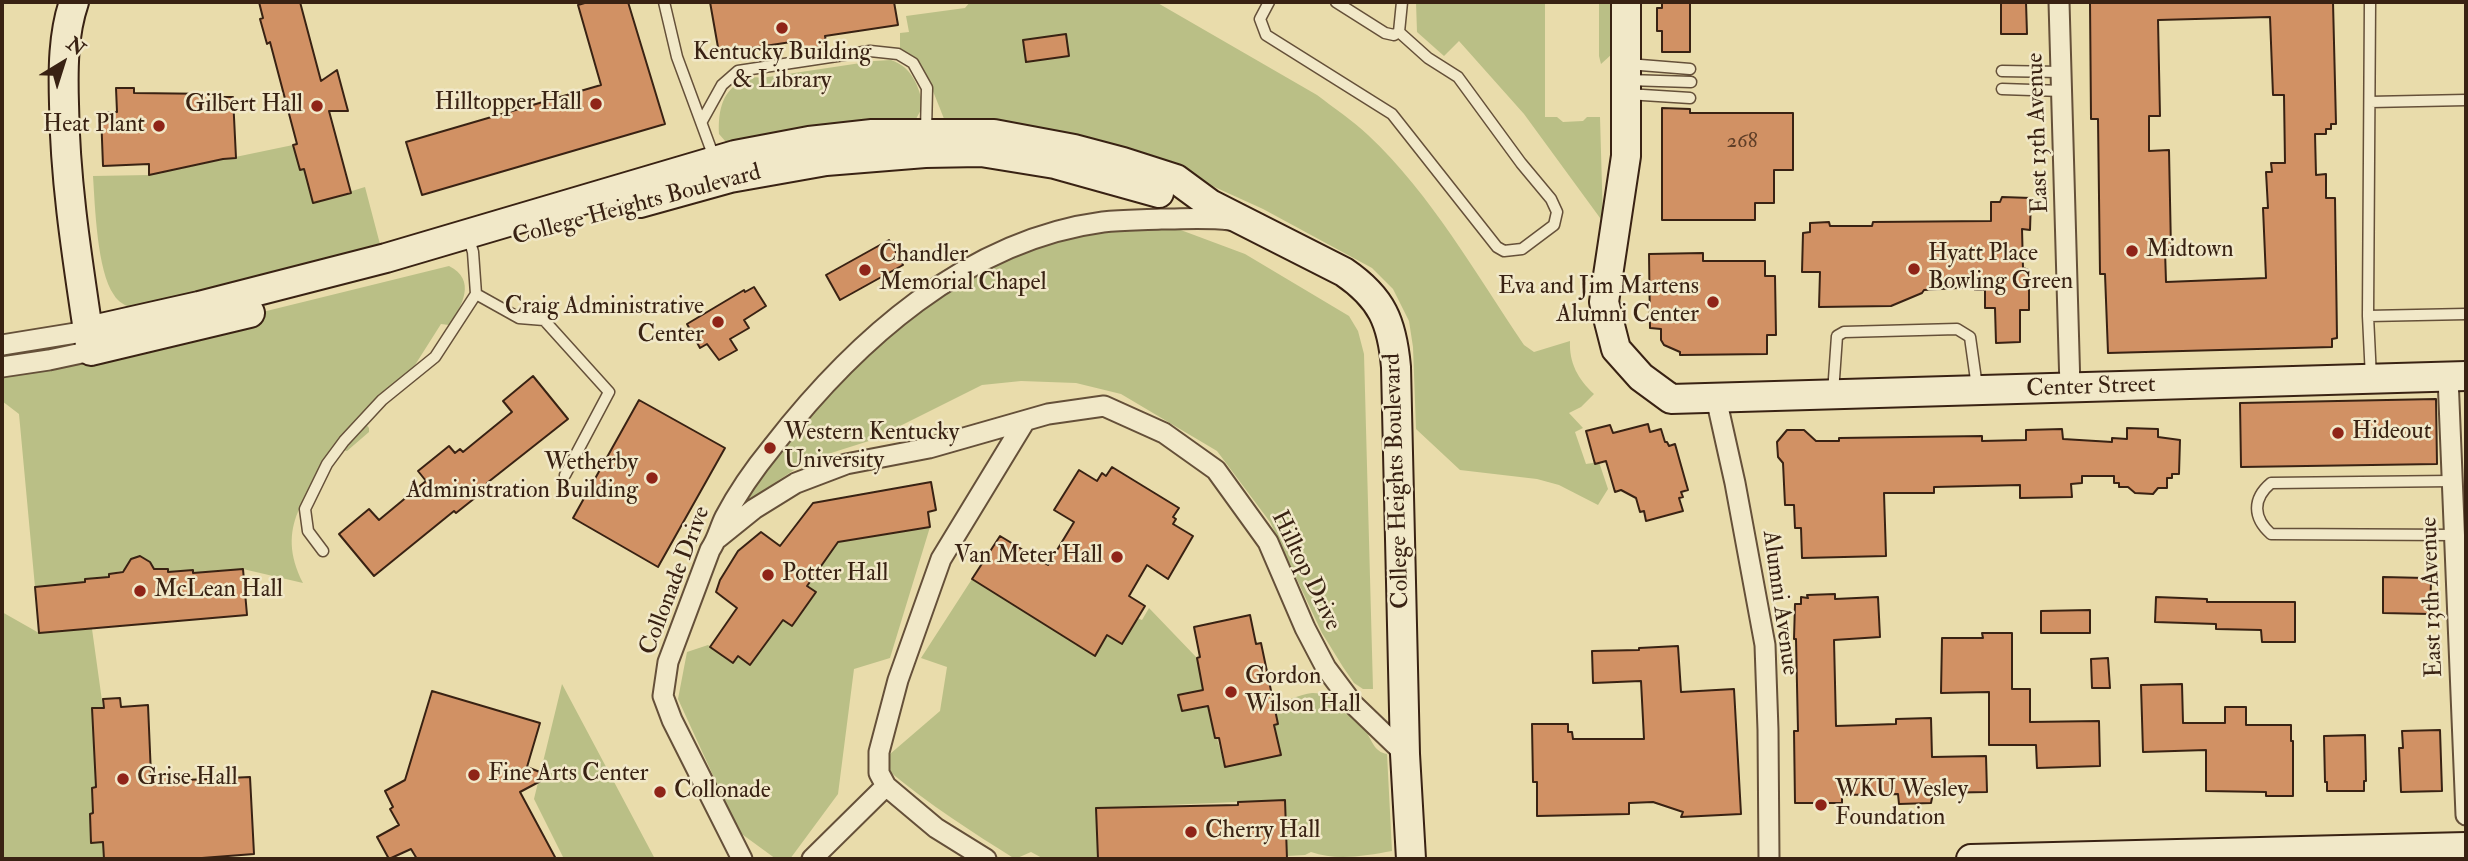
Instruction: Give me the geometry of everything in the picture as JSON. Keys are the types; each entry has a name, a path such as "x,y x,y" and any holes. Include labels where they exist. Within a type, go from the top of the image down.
{"street":[{"path":"74,2 65,41 65,141 69,200 90,341"},
{"name":"Center Street","path":"1626,2 1626,156 1604,302 1616,349 1641,377 1671,399 2457,377"},
{"name":"East 13th Avenue","path":"2060,2 2070,388"},
{"name":"College Heights Boulevard","path":"90,341 225,319 470,243 718,171 826,160 926,143 1055,164 1192,203 1210,204 1344,272 1364,286 1381,306 1394,338 1398,404 1405,754 1411,859"},
{"name":"Collonade Drive","path":"738,851 672,720 663,696 668,662 710,550 718,538 723,519 772,447 825,384 883,329 957,274 1011,247 1069,229 1103,222 1204,217 1245,221"},
{"path":"2,345 90,341"},
{"path":"2,367 48,360 90,341"},
{"name":"East 13th Avenue","path":"2457,377 2452,481 2461,578 2466,815"},
{"name":"Alumni Avenue","path":"1716,398 1765,645 1769,859"},
{"name":"Hilltop Drive","path":"718,538 754,509 796,483 846,464 929,449 1048,414 1104,406 1164,433 1216,470 1268,542 1305,628 1326,668 1353,704 1405,754"},
{"path":"986,859 936,828 886,786 879,774 879,752 890,705 941,559 1025,421"},
{"path":"812,859 886,786"},
{"path":"1971,859 2466,847"},
{"path":"738,851 755,859"}],"lane":[{"path":"664,2 677,57 718,171"},
{"path":"1269,2 1260,19 1266,35 1392,114 1497,247 1504,251 1522,248 1554,225 1557,212 1551,199 1458,77 1427,58 1399,32"},
{"path":"1336,2 1385,33 1394,35 1399,32"},
{"path":"1399,32 1402,2"},
{"path":"2370,2 2368,316 2371,379"},
{"path":"702,121 722,85 738,71 870,51 898,54 913,64 927,88 926,143"},
{"path":"1627,80 1690,69"},
{"path":"2001,71 2062,81"},
{"path":"1627,80 1690,82"},
{"path":"1627,80 1690,98"},
{"path":"2002,89 2062,81"},
{"path":"2370,102 2466,100"},
{"path":"323,551 308,531 306,509 327,464 382,400 435,357 476,294 470,243"},
{"path":"476,294 519,318 544,320 609,392 565,475"},
{"path":"2368,316 2466,314"},
{"path":"1832,396 1836,336 1844,332 1898,329 1957,329 1970,337 1978,391"},
{"path":"2452,481 2271,483 2261,492 2257,508 2261,525 2271,534 2455,535"}],"green space":[{"path":"970,2 1156,2 1317,95 1356,124 1391,158 1432,209 1524,345 1534,352 1570,341 1576,370 1594,394 1581,407 1569,413 1583,428 1575,432 1586,464 1599,462 1608,489 1598,505 1559,485 1537,479 1460,470 1416,429 1413,347 1409,321 1393,289 1372,268 1263,209 1186,174 946,123 923,72 917,63 900,50 900,33 909,32 906,16 965,8"},
{"path":"1416,2 1545,2 1545,117 1557,117 1563,122 1600,117 1603,222 1524,114 1459,41 1444,56 1417,32"},
{"path":"1599,2 1610,2 1612,54 1601,64 1599,56"},
{"path":"891,60 904,67 917,85 923,106 916,119 726,142 719,134 719,117 726,95 745,80"},
{"path":"293,145 304,169 313,203 365,187 381,248 131,308 116,297 108,284 100,255 93,176 149,175"},
{"path":"1101,226 1178,229 1245,254 1349,316 1358,331 1364,354 1373,689 1363,689 1354,683 1343,667 1322,633 1270,522 1217,451 1121,394 1076,383 1021,381 982,385 872,440 809,460 764,490 728,520 778,449 845,372 948,288 1018,250"},
{"path":"449,266 463,278 465,286 462,302 454,318 449,325 441,324 415,365 360,417 369,432 347,451 338,449 315,481 298,512 292,544 295,563 303,583 243,569 193,573 192,570 153,570 150,562 140,556 131,559 124,570 109,574 109,577 35,587 19,414 2,401 3,376"},
{"path":"930,527 890,658 854,669 838,794 790,859 776,859 739,832 678,699 687,652 708,645 733,663 783,620 792,626 816,592 807,586 838,542"},
{"path":"972,579 1094,655 1107,635 1122,644 1137,618 1142,620 1149,608 1197,658 1203,690 1178,695 1182,711 1208,706 1225,767 1281,755 1274,725 1278,724 1274,705 1312,693 1335,700 1349,711 1376,748 1387,754 1392,851 1351,857 1311,852 1287,856 1284,800 1096,808 1098,859 1044,859 1031,852 1015,859 983,839 890,772 890,754 940,711 947,667 921,658"},
{"path":"2,612 39,633 92,629 103,708 92,709 96,788 92,788 91,842 103,842 104,859 2,859"},
{"path":"562,684 655,859 564,859 534,799"}],"building":[{"name":"Gilbert Hall","path":"259,2 300,2 321,81 337,70 348,111 329,111 351,193 313,203 304,169 300,170 293,145 297,144 270,42 267,44 260,19 263,18"},
{"name":"Hilltopper Hall","path":"588,2 628,2 665,124 422,195 406,142 601,85 578,5"},
{"name":"Kentucky Building & Library","path":"710,2 894,2 898,25 825,36 827,46 792,52 791,42 719,53"},
{"path":"1662,2 1690,2 1690,52 1662,52 1662,31 1657,31 1657,8 1662,8"},
{"path":"2001,2 2026,2 2027,34 2001,34"},
{"path":"2090,2 2333,2 2336,124 2331,124 2331,129 2326,129 2326,134 2315,134 2316,175 2326,174 2326,198 2335,198 2337,338 2332,339 2332,347 2108,353 2105,274 2100,274 2098,119 2091,119","holes":["2270,17 2273,95 2284,95 2285,163 2271,163 2272,172 2266,172 2268,208 2263,208 2266,278 2166,282 2165,250 2171,250 2169,150 2149,151 2149,116 2160,116 2158,20"]},
{"path":"1066,34 1069,56 1026,62 1023,40"},
{"name":"Heat Plant","path":"116,88 134,88 134,93 216,94 216,97 233,97 236,158 149,175 149,164 103,166 101,113 117,112"},
{"path":"1662,108 1690,109 1690,113 1793,113 1793,170 1774,170 1774,203 1755,203 1755,220 1662,220"},
{"name":"Hyatt Place Bowling Green","path":"2002,197 2031,198 2030,230 2022,229 2023,268 2029,270 2029,310 2020,310 2020,342 1996,343 1995,308 1985,308 1985,290 1975,290 1975,287 1924,290 1891,306 1819,307 1820,272 1802,272 1803,233 1810,232 1810,223 1872,226 1873,222 1991,221 1991,202 2000,202"},
{"name":"Chandler Memorial Chapel","path":"889,240 903,265 840,300 826,275"},
{"name":"Eva and Jim Martens Alumni Center","path":"1703,253 1703,261 1765,261 1765,276 1775,276 1776,335 1767,335 1767,354 1680,355 1680,352 1664,345 1661,329 1650,328 1649,254"},
{"name":"Craig Administrative Center","path":"754,287 766,306 744,320 749,328 730,339 737,350 719,360 707,344 700,348 687,324 744,290 745,292"},
{"path":"533,376 568,419 487,483 490,486 456,513 454,511 374,576 339,534 369,509 379,520 426,481 418,471 449,446 455,453 460,449 463,452 512,412 503,401"},
{"name":"Hideout","path":"2436,399 2437,464 2241,467 2240,403"},
{"name":"Wetherby Administration Building","path":"639,400 725,448 658,567 573,518"},
{"path":"1648,424 1650,432 1661,429 1665,442 1669,446 1675,444 1688,490 1681,492 1683,497 1679,498 1683,511 1646,521 1644,511 1640,512 1636,498 1621,490 1615,492 1606,461 1595,464 1586,431 1610,425 1613,433"},
{"path":"2127,428 2158,429 2158,437 2180,440 2179,474 2172,474 2172,478 2167,478 2167,488 2158,488 2153,494 2135,493 2128,487 2119,487 2119,483 2114,483 2114,476 2082,476 2082,483 2071,484 2072,497 2020,498 2020,485 1934,487 1934,493 1884,493 1886,556 1802,558 1801,528 1795,528 1794,505 1785,505 1783,463 1778,457 1777,442 1787,430 1804,430 1816,441 1839,441 1839,438 1982,436 1982,441 2026,440 2026,430 2062,429 2063,439 2112,442 2112,438 2127,439"},
{"name":"Van Meter Hall","path":"1112,467 1179,508 1173,517 1176,519 1173,524 1193,536 1168,579 1147,565 1129,596 1145,606 1122,644 1107,635 1095,656 972,579 1000,536 1048,565 1074,522 1054,510 1079,470 1097,481 1102,473 1106,476"},
{"name":"Potter Hall","path":"931,482 936,510 928,512 930,527 838,542 807,586 816,592 792,626 783,620 750,665 738,656 733,663 710,647 737,608 716,592 720,580 738,551 761,532 780,546 813,503"},
{"name":"McLean Hall","path":"140,556 150,562 154,569 168,569 168,572 243,569 247,615 39,633 35,587 109,577 109,574 123,572 131,559"},
{"path":"2383,577 2425,578 2424,581 2431,581 2430,614 2383,613"},
{"path":"1835,594 1835,599 1878,597 1880,637 1834,640 1836,726 1896,724 1896,719 1931,718 1932,757 1986,756 1987,792 1933,793 1931,803 1899,804 1898,794 1842,795 1842,803 1795,803 1794,731 1798,731 1795,604 1801,604 1801,597 1808,598 1807,595"},
{"path":"2156,597 2207,599 2207,602 2295,602 2295,642 2262,642 2261,630 2216,629 2216,624 2155,622"},
{"path":"2090,610 2090,633 2041,633 2041,611"},
{"name":"Gordon Wilson Hall","path":"1250,615 1256,644 1261,643 1278,724 1274,725 1281,755 1225,767 1208,706 1182,711 1178,695 1203,690 1194,627"},
{"path":"1982,633 2012,633 2012,689 2030,689 2030,722 2099,721 2100,766 2037,768 2036,745 1989,745 1989,692 1941,693 1942,638 1983,638"},
{"path":"1678,646 1681,692 1734,689 1741,814 1681,817 1683,812 1653,802 1629,803 1629,814 1537,816 1537,782 1533,782 1532,724 1568,724 1568,732 1572,732 1573,739 1644,739 1641,681 1593,683 1592,651"},
{"path":"2108,658 2110,688 2092,688 2091,659"},
{"path":"2182,684 2183,723 2225,723 2225,707 2246,707 2246,725 2291,725 2293,796 2266,796 2266,792 2206,791 2206,750 2143,752 2141,685"},
{"name":"Fine Arts Center","path":"432,691 540,723 527,767 550,776 520,792 556,859 417,859 411,849 389,859 377,837 399,825 390,809 393,807 385,791 405,780"},
{"name":"Grise Hall","path":"120,698 121,707 148,705 151,775 185,773 185,780 250,777 254,854 189,859 104,859 103,842 91,843 92,788 96,787 92,708 104,708 103,699"},
{"path":"2440,730 2442,791 2401,792 2399,748 2403,748 2402,731"},
{"path":"2365,735 2364,791 2327,791 2324,736"},
{"name":"Cherry Hall","path":"1285,800 1287,859 1098,859 1096,808 1238,805 1238,802"}],"place":[{"name":"Kentucky Building & Library","path":"782,28"},
{"name":"Hilltopper Hall","path":"596,104"},
{"name":"Gilbert Hall","path":"317,106"},
{"name":"Heat Plant","path":"159,126"},
{"name":"Midtown","path":"2132,251"},
{"name":"Hyatt Place Bowling Green","path":"1914,269"},
{"name":"Chandler Memorial Chapel","path":"865,270"},
{"name":"Eva and Jim Martens Alumni Center","path":"1713,302"},
{"name":"Craig Administrative Center","path":"718,322"},
{"name":"Hideout","path":"2338,433"},
{"name":"Western Kentucky University","path":"770,448"},
{"name":"Wetherby Administration Building","path":"652,478"},
{"name":"Van Meter Hall","path":"1117,557"},
{"name":"Potter Hall","path":"768,575"},
{"name":"McLean Hall","path":"140,591"},
{"name":"Gordon Wilson Hall","path":"1231,692"},
{"name":"Fine Arts Center","path":"474,775"},
{"name":"Grise Hall","path":"123,779"},
{"name":"Collonade","path":"660,792"},
{"name":"WKU Wesley Foundation","path":"1821,805"},
{"name":"Cherry Hall","path":"1191,832"}]}
